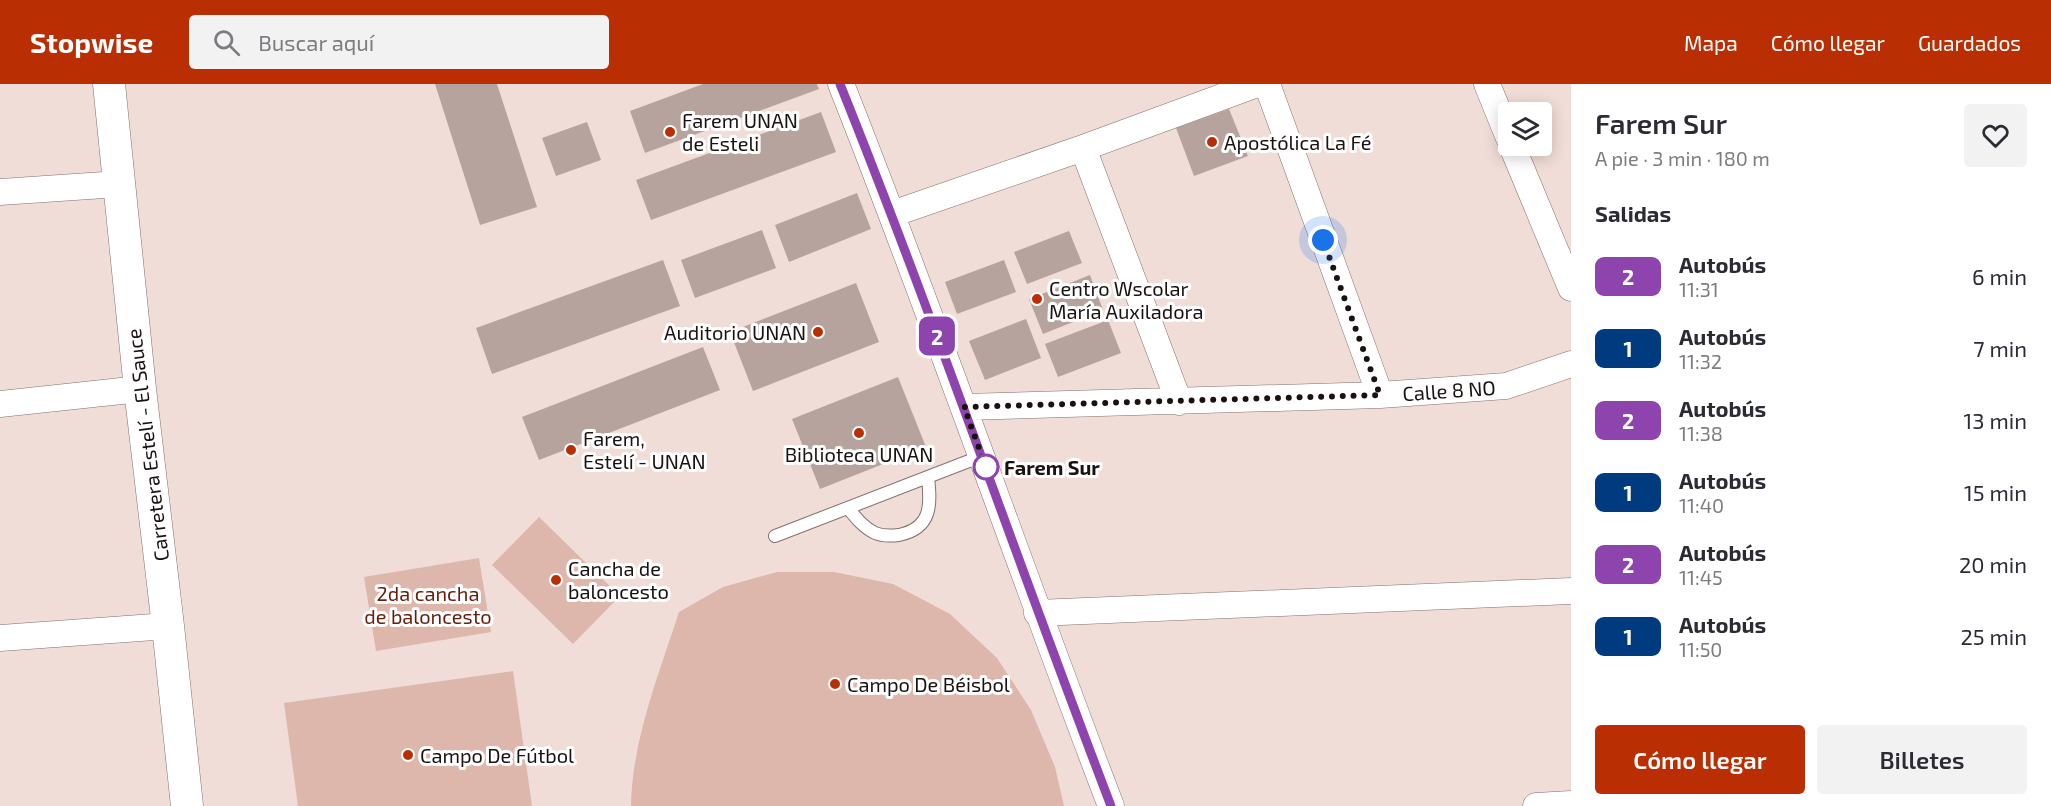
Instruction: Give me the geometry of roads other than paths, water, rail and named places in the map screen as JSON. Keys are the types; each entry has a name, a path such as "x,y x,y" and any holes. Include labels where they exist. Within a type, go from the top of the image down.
{"street":[{"name":"Carretera Estelí - El Sauce","path":"109,84 140,389 187,806"},
{"path":"841,84 892,214 982,456 1037,613 1111,806"},
{"path":"892,214 1083,148 1257,84"},
{"path":"1267,84 1380,395"},
{"path":"1487,84 1498,111"},
{"path":"1083,148 1179,402"},
{"path":"1516,156 1571,288"},
{"path":"0,192 119,184"},
{"name":"Calle 8 NO","path":"964,407 1380,395 1506,386 1571,364"},
{"path":"0,405 140,389"},
{"path":"1037,613 1571,591"},
{"path":"0,638 168,626"},
{"path":"1536,806 1571,804"}],"lane":[{"path":"775,536 982,456"},
{"path":"848,508 864,527 877,534 892,536 909,533 922,524 929,512 931,498 928,477"}],"place":[{"name":"Farem UNAN de Esteli","path":"670,132"},
{"name":"Apostólica La Fé","path":"1212,142"},
{"name":"Centro Wscolar María Auxiladora","path":"1037,299"},
{"name":"Auditorio UNAN","path":"818,332"},
{"name":"Biblioteca UNAN","path":"859,433"},
{"name":"Farem, Estelí - UNAN","path":"571,450"},
{"name":"Farem Sur","path":"986,467"},
{"name":"Cancha de baloncesto","path":"556,580"},
{"name":"Campo De Béisbol","path":"835,684"},
{"name":"Campo De Fútbol","path":"408,755"}],"park label":[{"name":"2da cancha de baloncesto","path":"428,604"}]}
